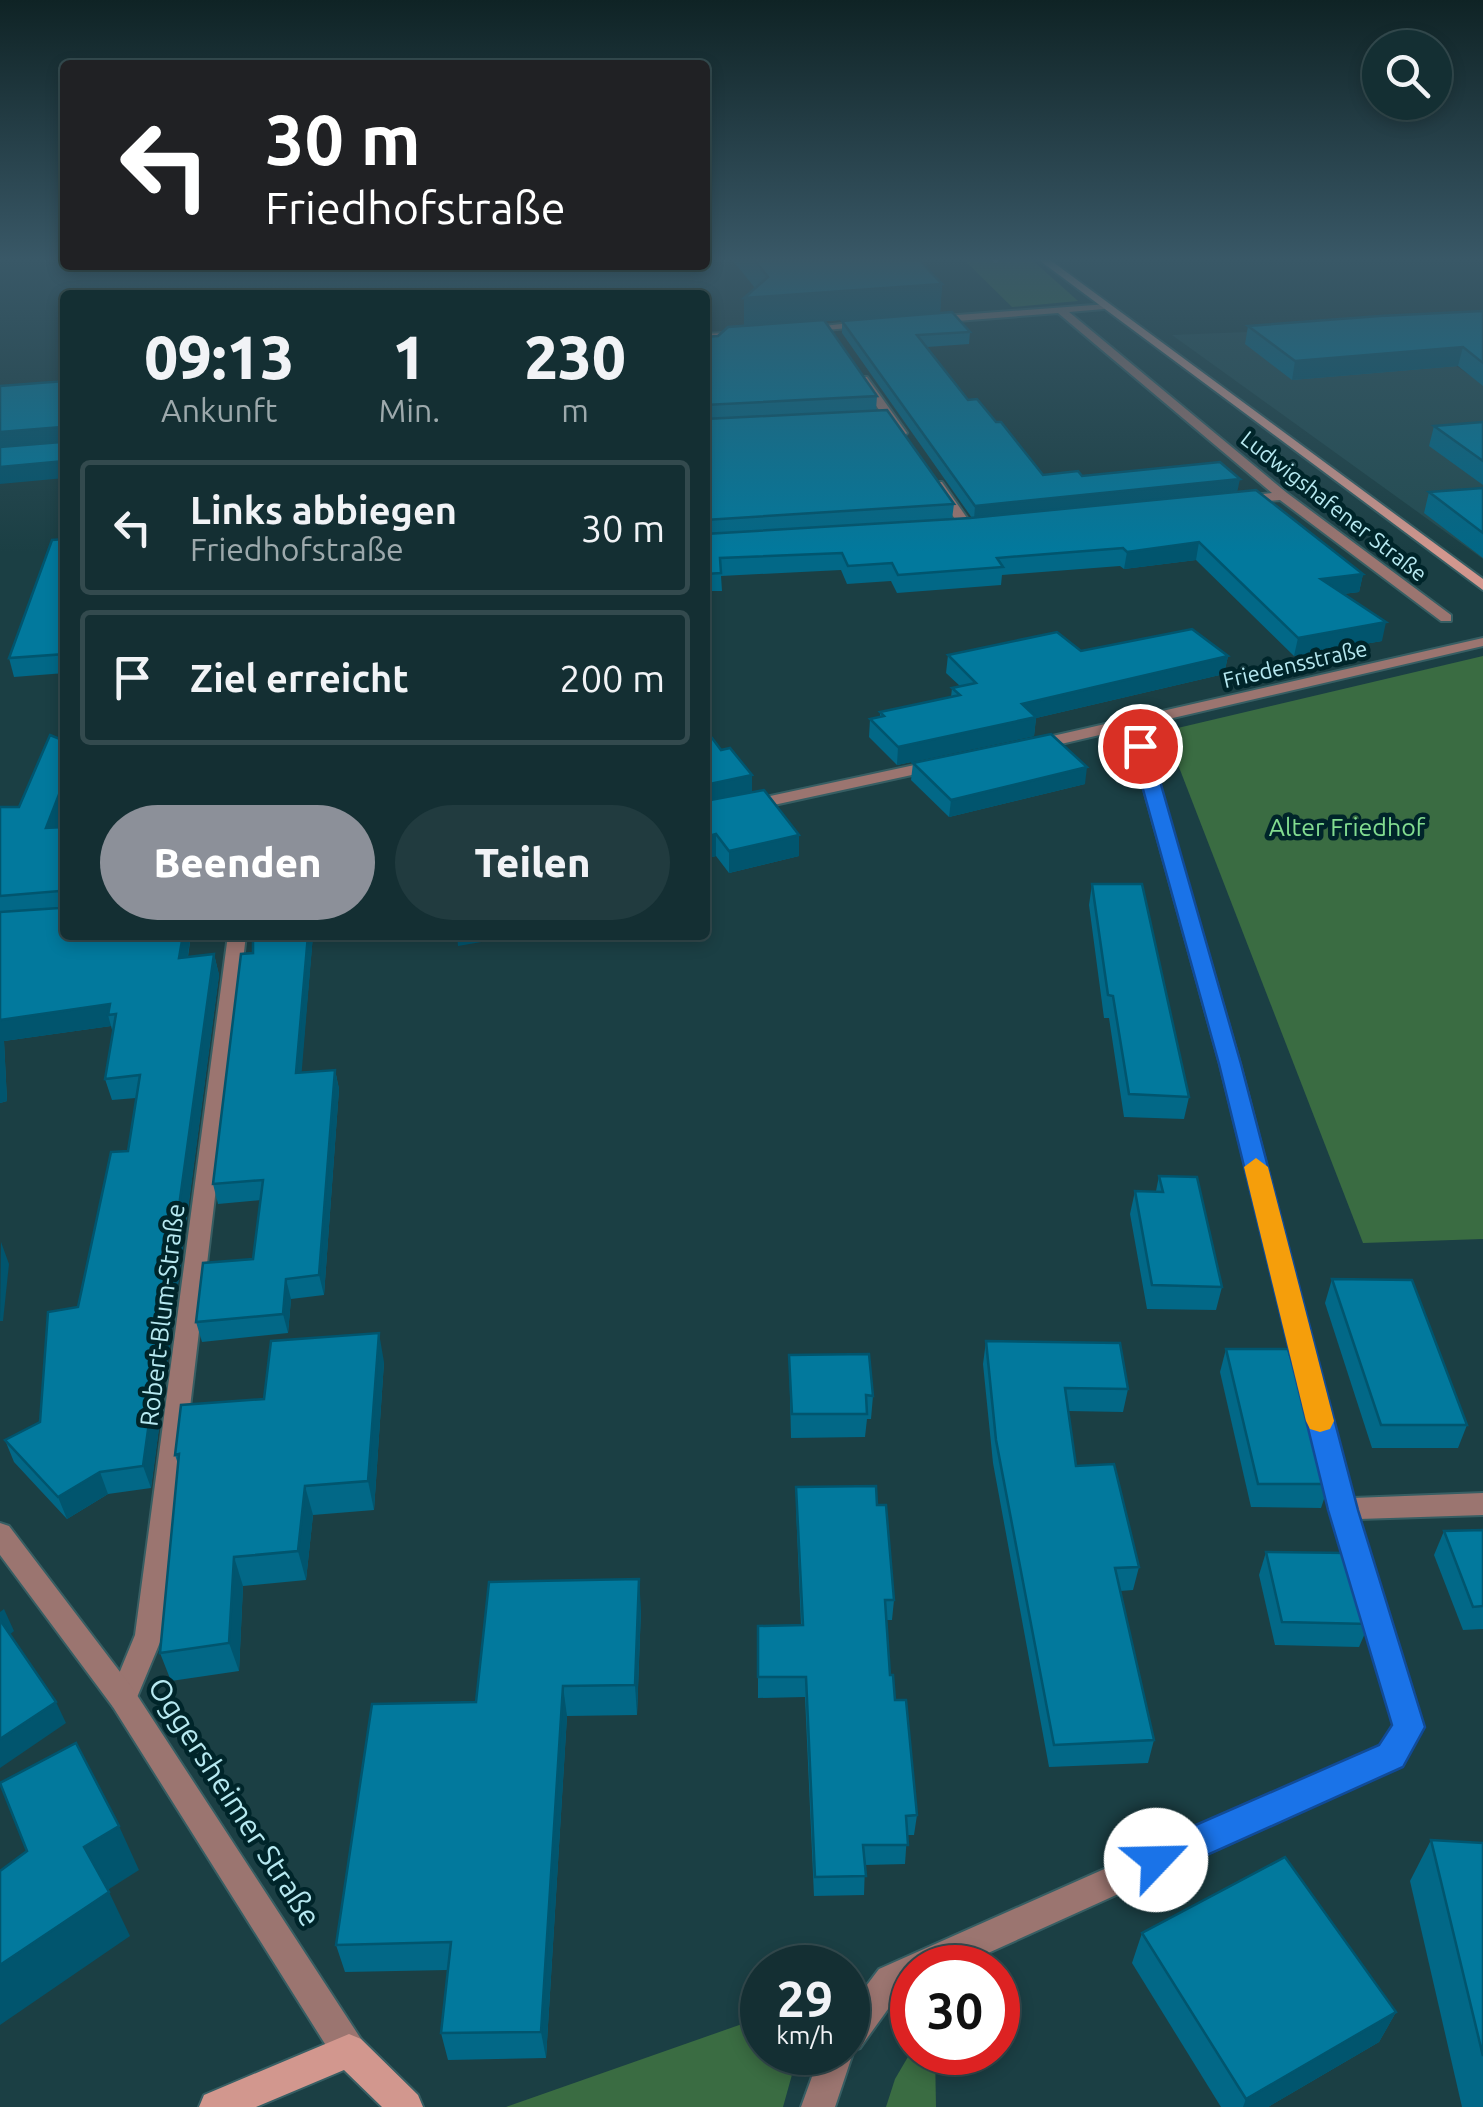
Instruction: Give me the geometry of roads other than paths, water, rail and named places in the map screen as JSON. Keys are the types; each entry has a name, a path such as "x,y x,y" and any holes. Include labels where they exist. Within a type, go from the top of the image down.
{"main road":[{"name":"Ludwigshafener Straße","path":"1171,355 1483,586"},
{"path":"216,2107 349,2051"},
{"name":"Oggersheimer Straße","path":"349,2051 406,2107"}],"street":[{"name":"Ludwigshafener Straße","path":"1115,355 1284,496 1446,618"},
{"path":"859,373 912,449"},
{"path":"872,419 890,418"},
{"path":"934,480 968,528"},
{"path":"1224,502 1284,496"},
{"path":"948,529 987,526"},
{"name":"Friedensstraße","path":"1017,748 1483,642"},
{"path":"967,1945 1391,1756 1409,1727 1343,1510 1230,1064 1140,746"},
{"path":"710,814 958,761"},
{"name":"Robert-Blum-Straße","path":"124,1698 149,1635 236,940"},
{"path":"1343,1510 1483,1504"},
{"name":"Oggersheimer Straße","path":"0,1534 124,1698 349,2051"},
{"path":"870,2007 890,1980"},
{"path":"818,2107 830,2075"}],"park label":[{"name":"Alter Friedhof","path":"1347,827"}]}
